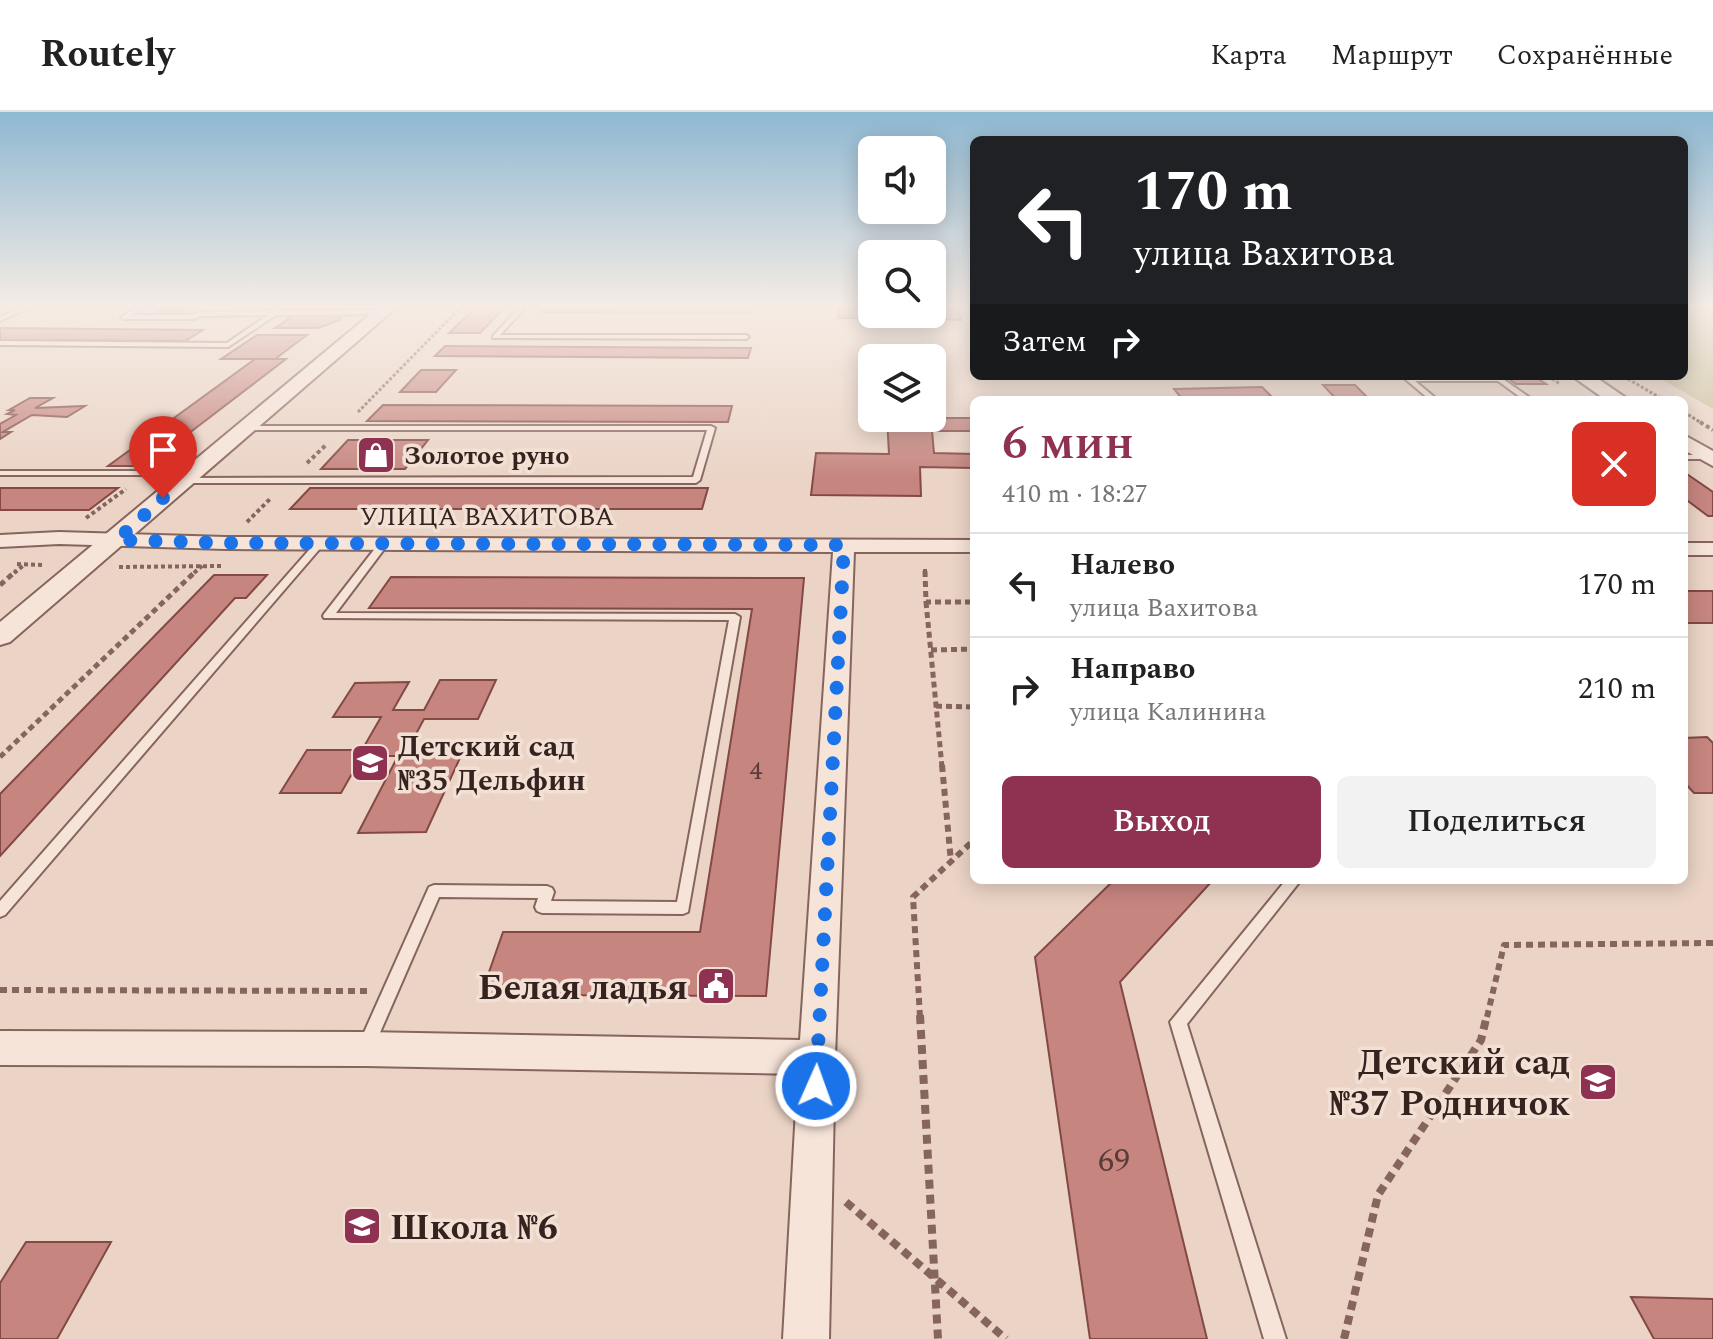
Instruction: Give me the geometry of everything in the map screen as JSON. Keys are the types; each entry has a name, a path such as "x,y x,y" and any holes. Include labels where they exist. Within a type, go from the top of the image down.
{"street":[{"path":"0,636 321,364"},
{"path":"1587,380 1613,396"},
{"path":"1688,444 1710,458"},
{"name":"УЛИЦА ВАХИТОВА","path":"0,541 59,538 383,544 970,546"},
{"path":"806,1339 817,1057 844,545"},
{"path":"1688,549 1713,549"},
{"path":"0,1048 365,1049 817,1057"}],"lane":[{"path":"1411,380 1429,396"},
{"path":"1501,380 1523,396"},
{"path":"0,473 696,480 711,428 245,428"},
{"path":"1688,457 1710,458"},
{"path":"0,911 320,543"},
{"path":"365,1049 434,891 547,892 542,907 683,908 735,617 328,616 383,544"},
{"path":"1275,1339 1178,1022 1291,884"}],"path":[{"path":"1631,380 1657,396"},
{"path":"1688,414 1713,430"},
{"path":"925,569 951,862"},
{"path":"926,602 970,602"},
{"path":"931,650 970,649"},
{"path":"936,706 970,707"},
{"path":"938,1339 913,897 970,844"},
{"path":"1344,1339 1378,1195 1481,1040 1504,945 1713,943"},
{"path":"0,990 380,991"},
{"path":"812,1172 1006,1339"}],"shaded area":[{"path":"1688,364 1713,364 1713,409 1663,380 1688,380"}],"building":[{"path":"248,364 279,364 146,466 108,466"},
{"path":"421,370 456,370 436,392 400,392"},
{"path":"1510,380 1540,380 1546,384 1516,384"},
{"path":"1323,385 1355,385 1366,396 1333,396"},
{"path":"1262,387 1271,396 1180,396 1174,389"},
{"path":"30,398 53,398 35,408 85,406 67,417 32,415 3,432 11,432 0,439 0,424 16,415 7,414 15,410 9,410"},
{"path":"383,405 732,406 728,422 367,421"},
{"path":"946,418 970,418 970,431 946,431"},
{"path":"888,432 932,432 934,453 970,454 970,468 920,467 921,496 811,495 816,453 889,454"},
{"name":"Золотое руно","path":"348,440 428,440 405,469 321,469"},
{"path":"1688,475 1713,492 1713,516 1708,516 1688,501"},
{"path":"0,488 118,488 89,510 0,510"},
{"path":"310,488 708,488 702,509 290,509"},
{"path":"214,575 267,575 246,598 235,598 0,856 0,794"},
{"path":"391,577 804,578 766,996 481,995 503,932 700,932 752,609 369,608"},
{"path":"1688,591 1713,591 1713,623 1688,623"},
{"path":"440,680 496,680 478,719 424,719 409,747 465,747 426,832 358,833 398,756 362,756 341,793 280,793 307,750 362,750 381,717 333,717 355,683 409,682 393,710 424,710"},
{"path":"1707,737 1713,743 1713,793 1694,793 1688,786 1688,738"},
{"path":"1110,884 1209,884 1120,982 1207,1339 1090,1339 1035,957"},
{"path":"26,1242 111,1242 57,1339 0,1339 0,1283"},
{"path":"1631,1297 1713,1299 1713,1339 1654,1339"}],"place":[{"name":"Золотое руно","path":"376,455"},
{"name":"Детский сад №35 Дельфин","path":"370,763"},
{"name":"Белая ладья","path":"716,986"},
{"name":"Детский сад №37 Родничок","path":"1598,1082"},
{"name":"Школа №6","path":"362,1226"}],"route":[{"path":"163,498 117,540 844,545 816,1086"}]}
